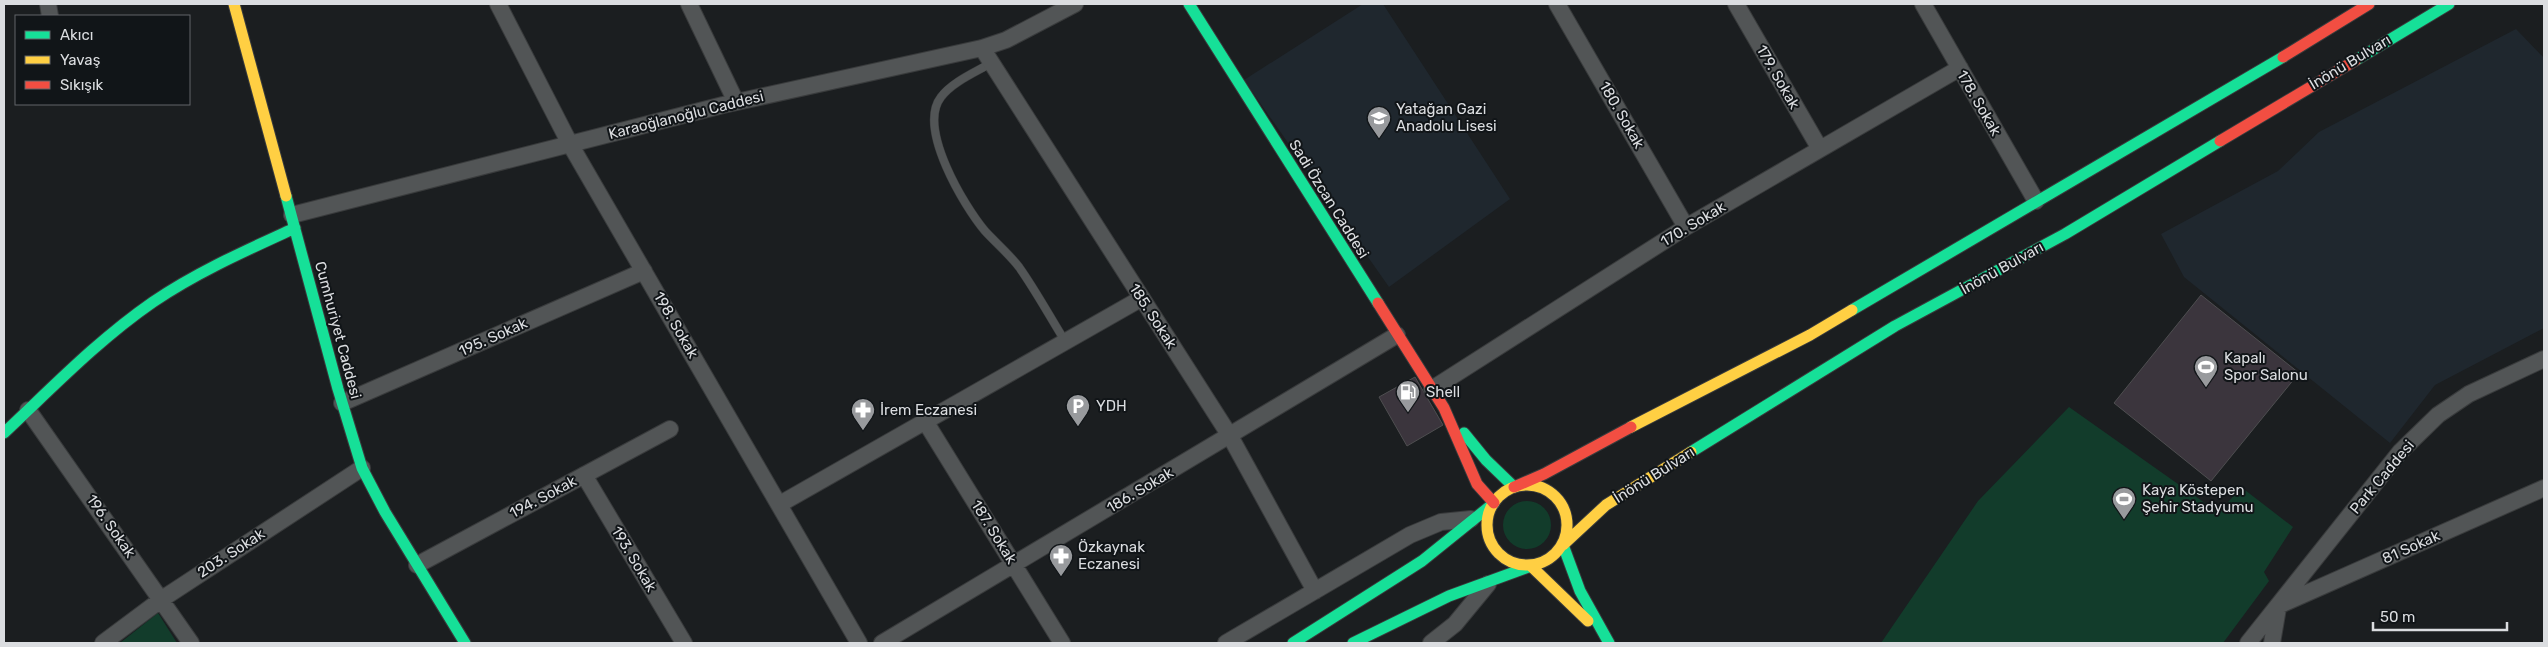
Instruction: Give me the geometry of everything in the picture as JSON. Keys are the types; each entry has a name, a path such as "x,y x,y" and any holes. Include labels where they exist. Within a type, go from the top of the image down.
{"main road":[{"name":"Cumhuriyet Caddesi","path":"234,4 342,403 362,468 458,640"},
{"name":"Sadi Özcan Caddesi","path":"1190,4 1444,408 1454,426 1474,480 1484,496 1494,502"},
{"path":"1293,643 1416,565 1476,519 1503,493 1544,474 1616,434 1673,407 1810,335 2303,45 2369,4"},
{"name":"İnönü Bulvarı","path":"1563,544 1606,506 1790,390 1895,326 2065,234 2448,4"},
{"name":"Karaoğlanoğlu Caddesi","path":"4,433 74,366 154,302 293,222"},
{"name":"Sadi Özcan Caddesi","path":"1444,408 1486,460 1514,487"},
{"path":"1353,643 1414,612 1493,578 1532,566 1550,558 1563,544 1567,533 1568,521 1565,509 1558,499 1538,486 1514,487"},
{"path":"1494,502 1488,514 1487,528 1496,552 1506,560 1518,565 1532,566 1582,614 1608,643"},
{"path":"1563,544 1580,591 1608,643"}],"street":[{"name":"198. Sokak","path":"498,4 570,144 859,643"},
{"path":"689,4 736,102"},
{"name":"Karaoğlanoğlu Caddesi","path":"293,222 570,144 736,102 982,48 1023,32 1075,4"},
{"name":"180. Sokak","path":"1557,4 1686,227"},
{"name":"179. Sokak","path":"1736,4 1820,150"},
{"name":"178. Sokak","path":"1923,4 2036,201"},
{"name":"185. Sokak","path":"982,48 1230,436 1315,591"},
{"name":"170. Sokak","path":"1432,389 1686,227 1960,68"},
{"name":"195. Sokak","path":"342,403 644,271"},
{"path":"780,504 1142,298"},
{"name":"186. Sokak","path":"882,643 1397,335"},
{"name":"Park Caddesi","path":"2272,643 2278,606 2400,452 2438,415 2469,394 2544,359"},
{"name":"196. Sokak","path":"28,410 162,598 191,643"},
{"name":"187. Sokak","path":"925,421 1062,643"},
{"name":"194. Sokak","path":"417,565 670,429"},
{"name":"203. Sokak","path":"104,643 162,598 362,468"},
{"name":"193. Sokak","path":"584,475 684,643"},
{"name":"81 Sokak","path":"2278,606 2544,488"},
{"path":"1226,643 1393,544 1427,527 1441,522 1476,519"},
{"path":"1431,643 1454,624 1493,578"},
{"path":"2248,643 2278,606"}],"lane":[{"path":"991,63 948,90 940,98 934,123 937,138 952,178 972,213 1017,266 1065,341"}],"shaded area":[{"name":"Yatağan Gazi Anadolu Lisesi","path":"1363,4 1383,4 1510,199 1389,287 1244,80"},
{"path":"2516,29 2544,58 2544,328 2435,385 2390,443 2184,277 2161,234 2278,171 2319,132"}],"green space":[{"name":"Kaya Köstepen Şehir Stadyumu","path":"2069,407 2219,513 2241,487 2293,527 2264,572 2269,581 2223,643 1881,643 1978,501"},
{"path":"1522,501 1532,501 1544,508 1551,520 1551,530 1544,542 1532,549 1522,549 1514,545 1507,538 1503,530 1503,520 1507,512 1514,505"},
{"path":"158,613 177,643 120,643"}],"building":[{"name":"Kapalı Spor Salonu","path":"2201,295 2299,373 2211,481 2114,403"},
{"path":"1415,377 1443,425 1407,446 1379,397"}],"traffic: fast":[{"path":"1189,4 1378,303"},
{"path":"2356,60 2449,4"},
{"path":"1852,310 2283,57"},
{"path":"1691,452 1895,326 2065,234 2220,141"},
{"path":"286,196 338,389 362,468 385,512 465,643"},
{"path":"4,433 94,348 153,302 205,271 295,228"},
{"path":"1464,433 1486,460 1514,487"},
{"path":"1293,643 1422,561 1494,503"},
{"path":"1563,545 1580,591 1609,643"},
{"path":"1353,643 1449,596 1531,566"}],"traffic: slow":[{"path":"234,4 286,196"},
{"path":"1631,427 1810,335 1852,310"},
{"path":"1563,545 1606,505 1691,452"},
{"path":"1519,485 1535,485 1549,491 1561,503 1567,517 1567,525 1567,533 1561,547 1549,559 1535,565 1519,565 1505,559 1493,547 1487,533 1487,517 1493,503 1505,491 1519,485"},
{"path":"1531,566 1588,621"}],"traffic: jam":[{"path":"2283,57 2369,4"},
{"path":"2220,141 2356,60"},
{"path":"1378,303 1444,408 1477,484 1494,503"},
{"path":"1514,487 1544,474 1631,427"}],"place":[{"name":"Yatağan Gazi Anadolu Lisesi","path":"1379,139"},
{"name":"Kapalı Spor Salonu","path":"2206,388"},
{"name":"Shell","path":"1408,413"},
{"name":"YDH","path":"1078,427"},
{"name":"İrem Eczanesi","path":"863,431"},
{"name":"Kaya Köstepen Şehir Stadyumu","path":"2124,520"},
{"name":"Özkaynak Eczanesi","path":"1061,577"}]}
